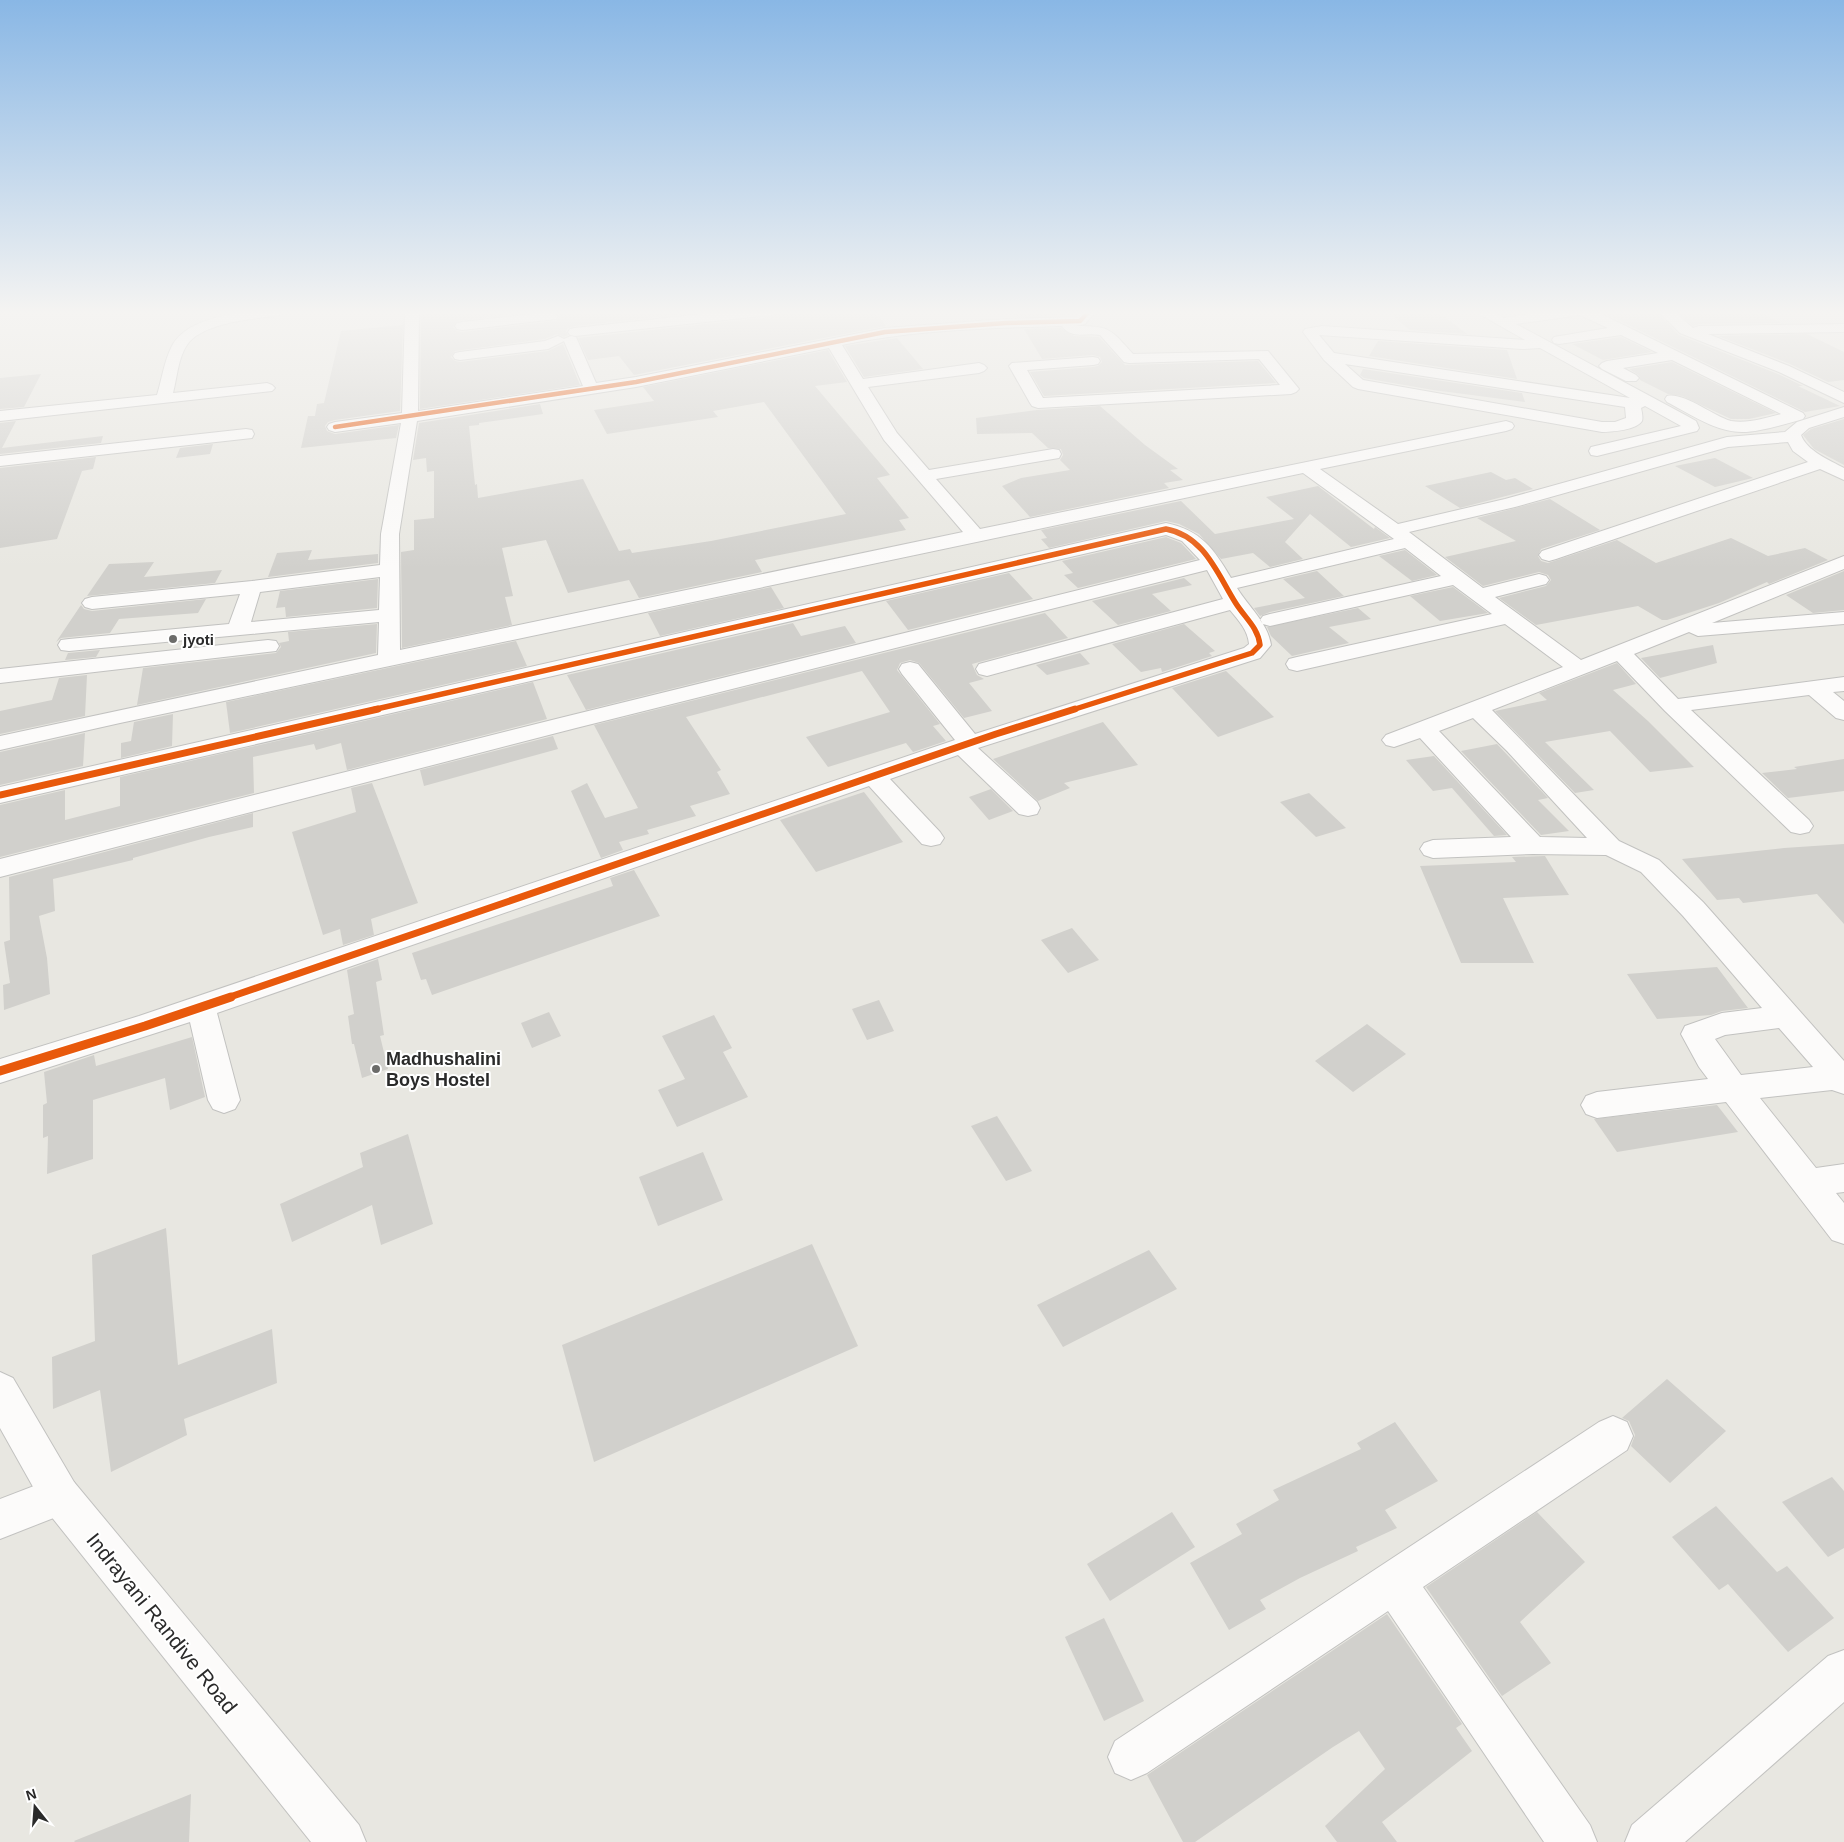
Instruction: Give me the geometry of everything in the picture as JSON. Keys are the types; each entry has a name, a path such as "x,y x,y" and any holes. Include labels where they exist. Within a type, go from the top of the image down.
{"street":[{"path":"0,416 183,397"},
{"path":"389,659 390,534 410,417 410,397"},
{"path":"335,427 539,397"},
{"path":"867,397 890,436 975,535"},
{"path":"1035,397 1038,403 1150,397"},
{"path":"1430,397 1602,428 1617,427 1634,420 1633,403"},
{"path":"1593,397 1656,405"},
{"path":"1597,451 1691,428 1690,424 1641,397"},
{"path":"1668,397 1724,425 1743,427 1797,416 1759,397"},
{"path":"1844,412 1803,425 1792,434 1800,447 1821,463 1844,475"},
{"path":"0,743 975,535 1506,426"},
{"path":"0,461 246,434"},
{"path":"987,669 1236,592 1401,536 1509,503 1727,442 1794,436"},
{"path":"924,476 1053,454"},
{"path":"1549,554 1821,463"},
{"path":"1306,467 1579,669"},
{"path":"0,795 1166,528 1180,531 1213,563 1236,592 1260,637 1260,645 1252,653 966,744 201,1006 0,1072"},
{"path":"1394,740 1579,669 1844,562"},
{"path":"0,868 568,723 1213,563"},
{"path":"92,603 252,587 389,570"},
{"path":"1270,620 1457,578"},
{"path":"1479,595 1539,580"},
{"path":"238,630 252,587"},
{"path":"69,645 389,615"},
{"path":"1296,664 1509,617"},
{"path":"1669,633 1844,618"},
{"path":"0,676 268,646"},
{"path":"1620,652 1673,706 1800,826"},
{"path":"910,668 966,744 1028,808"},
{"path":"1673,706 1844,684"},
{"path":"1813,687 1844,713"},
{"path":"1477,709 1610,846 1650,866 1693,909 1842,1080"},
{"path":"1425,729 1533,845"},
{"path":"874,776 930,838"},
{"path":"1433,849 1533,845 1610,846"},
{"path":"201,1006 224,1100"},
{"path":"1786,1016 1722,1024 1696,1034 1710,1058 1844,1228"},
{"path":"1597,1105 1734,1088 1842,1080"},
{"path":"1808,1183 1844,1178"},
{"name":"Indrayani Randive Road","path":"0,1392 60,1496 342,1842"},
{"path":"1131,1757 1613,1436"},
{"path":"0,1519 60,1496"},
{"path":"1394,1582 1573,1842"},
{"path":"1649,1842 1844,1672"}],"building":[{"path":"0,397 29,397 24,407 0,409"},
{"path":"325,397 400,397 400,411 335,420 328,422 325,426 327,431 335,434 399,425 396,438 301,448 308,416 315,416 317,404 324,403"},
{"path":"420,397 500,397 420,409"},
{"path":"651,397 824,397 890,475 877,478 909,518 899,520 906,530 755,560 762,572 639,598 629,580 568,593 546,540 502,548 513,596 505,597 512,625 402,648 401,552 414,550 414,520 434,518 434,471 427,472 426,458 413,460 419,423 540,404 543,414 469,426 478,498 583,479 619,551 630,549 632,553 711,541 846,514 764,402 713,411 718,417 607,434 594,410 654,401"},
{"path":"1486,397 1523,397 1525,402"},
{"path":"1684,397 1743,397 1776,413 1749,419 1731,419"},
{"path":"1774,397 1821,397 1840,406 1805,412"},
{"path":"1100,406 1145,445 1178,469 1170,470 1183,480 1164,483 1169,488 1030,517 1002,486 1021,478 1070,470 1060,460 1063,455 1061,449 1048,448 1032,433 977,434 976,418 1037,410"},
{"path":"1844,419 1844,465 1814,449 1803,435 1811,429"},
{"path":"16,421 2,448 103,436 101,443 0,454 0,423"},
{"path":"213,444 210,454 176,458 180,448"},
{"path":"96,457 93,469 82,471 57,539 0,548 0,468"},
{"path":"1715,458 1753,478 1715,487 1675,466"},
{"path":"1491,472 1506,480 1515,478 1533,489 1460,508 1425,486"},
{"path":"1318,486 1374,529 1375,527 1390,538 1351,547 1310,514 1285,542 1303,559 1270,567 1253,553 1221,559 1199,534 1179,524 1166,521 1049,548 1041,539 1047,538 1041,530 1181,501 1215,534 1294,519 1266,497"},
{"path":"1550,499 1600,530 1541,549 1538,556 1541,561 1548,563 1617,540 1656,563 1731,538 1768,556 1805,548 1828,560 1769,584 1767,582 1719,603 1667,620 1662,620 1638,606 1536,625 1499,598 1546,586 1551,580 1548,575 1539,572 1483,586 1445,557 1516,541 1477,518"},
{"path":"1166,537 1181,543 1196,559 1078,588 1064,575 1073,573 1062,561"},
{"path":"312,550 308,560 378,554 378,563 268,577 277,553"},
{"path":"1405,550 1437,575 1412,581 1379,556"},
{"path":"154,562 144,577 222,570 215,583 87,596 109,564"},
{"path":"1317,571 1344,596 1270,612 1260,616 1254,608 1305,598 1283,579"},
{"path":"1844,571 1844,610 1813,613 1786,595"},
{"path":"1009,573 1033,599 908,630 886,601"},
{"path":"1184,578 1192,585 1152,594 1171,611 1118,625 1092,601"},
{"path":"378,579 377,608 286,617 285,607 276,608 280,591"},
{"path":"771,587 784,608 660,636 648,613"},
{"path":"1453,587 1488,613 1440,621 1410,596"},
{"path":"206,599 198,613 119,619 110,633 61,638 56,642 81,605 84,609 92,611"},
{"path":"1358,608 1371,619 1329,627 1349,643 1292,656 1271,636 1267,627"},
{"path":"1045,613 1068,638 972,664 977,675 984,679 969,683 992,711 964,718 919,663 910,660 900,663 897,670 940,724 933,726 946,741 913,752 906,743 828,767 806,737 890,712 862,671 686,717 721,770 717,772 730,794 690,806 696,816 647,830 649,834 619,842 623,850 601,858 571,791 587,783 605,818 638,808 594,725"},
{"path":"793,623 801,636 845,626 856,643 586,710 567,675"},
{"path":"377,624 376,653 137,705 143,668 276,653 281,647 279,643 289,641 288,632"},
{"path":"1184,624 1215,651 1209,653 1212,656 1162,672 1161,668 1141,672 1112,644"},
{"path":"516,641 527,666 230,733 226,702"},
{"path":"1713,645 1717,663 1660,678 1641,658"},
{"path":"100,650 96,657 65,660 68,653"},
{"path":"1080,653 1090,664 1047,675 1036,665"},
{"path":"1617,663 1636,684 1613,690 1648,721 1694,767 1650,772 1610,731 1545,742 1594,790 1575,793 1495,711 1547,700 1539,693"},
{"path":"1226,671 1274,717 1218,737 1172,688"},
{"path":"87,675 85,716 0,734 0,711 52,700 59,678"},
{"path":"533,682 547,719 347,770 341,743 316,750 314,744 253,757 254,793 0,857 0,805 65,790 65,820 120,806 120,777"},
{"path":"173,714 172,746 121,758 121,743 131,741 134,722"},
{"path":"1103,722 1138,765 1064,783 1070,788 1038,801 993,759"},
{"path":"85,733 83,766 0,785 0,752"},
{"path":"553,736 558,749 424,786 420,770"},
{"path":"1497,744 1548,798 1538,800 1569,831 1541,835 1461,751"},
{"path":"1434,756 1507,835 1494,836 1452,788 1433,791 1406,760"},
{"path":"1844,759 1844,791 1788,798 1762,773 1797,769 1794,767"},
{"path":"372,783 418,903 371,919 374,935 343,945 340,929 323,935 292,832 356,812 351,788"},
{"path":"991,789 1013,811 989,820 969,797"},
{"path":"864,792 903,842 816,872 780,820"},
{"path":"1309,793 1346,828 1316,837 1280,802"},
{"path":"253,813 253,827 209,837 133,858 133,860 53,879 55,911 39,916 47,958 50,994 4,1010 3,985 10,983 4,942 10,940 9,877"},
{"path":"1844,844 1844,924 1817,894 1743,903 1739,898 1717,900 1682,859 1784,848"},
{"path":"1545,856 1569,895 1503,898 1534,963 1461,963 1420,866 1516,862 1512,857"},
{"path":"634,870 660,916 432,995 426,979 421,980 412,953 613,886 610,878"},
{"path":"1072,928 1099,960 1068,973 1041,940"},
{"path":"378,959 382,980 376,982 384,1035 380,1036 388,1069 362,1078 354,1044 352,1044 348,1016 354,1014 347,970"},
{"path":"1717,967 1748,1008 1722,1011 1711,1015 1657,1019 1627,974"},
{"path":"879,1000 894,1031 867,1040 852,1009"},
{"path":"549,1012 561,1036 532,1048 521,1023"},
{"path":"714,1015 732,1048 723,1052 748,1097 677,1127 658,1090 685,1079 662,1036"},
{"path":"1367,1024 1406,1054 1353,1092 1315,1061"},
{"path":"192,1037 205,1097 170,1110 165,1078 93,1100 93,1159 47,1174 48,1136 43,1138 43,1105 47,1103 44,1072 94,1055 96,1066"},
{"path":"1717,1105 1738,1132 1617,1152 1594,1119"},
{"path":"997,1116 1032,1171 1006,1181 971,1126"},
{"path":"408,1134 433,1224 381,1245 372,1205 292,1242 280,1204 363,1167 360,1153"},
{"path":"703,1152 723,1200 658,1226 639,1177"},
{"path":"166,1228 178,1365 272,1329 277,1383 184,1419 187,1435 111,1472 100,1390 53,1409 52,1357 95,1341 92,1255"},
{"path":"812,1244 858,1346 594,1462 562,1345"},
{"path":"1149,1250 1177,1289 1063,1347 1037,1305"},
{"path":"1667,1379 1726,1431 1670,1483 1631,1446 1635,1435 1629,1421 1622,1418"},
{"path":"1395,1422 1438,1481 1385,1510 1397,1528 1356,1547 1358,1551 1300,1578 1260,1600 1266,1609 1229,1630 1190,1563 1242,1534 1236,1524 1279,1500 1273,1490 1361,1449 1357,1443"},
{"path":"1832,1477 1844,1491 1844,1548 1828,1557 1782,1502"},
{"path":"1716,1506 1777,1572 1787,1566 1834,1618 1788,1652 1728,1584 1719,1590 1672,1537"},
{"path":"1172,1512 1195,1547 1110,1601 1087,1564"},
{"path":"1537,1512 1585,1562 1520,1622 1551,1663 1502,1696 1426,1587"},
{"path":"1387,1614 1462,1724 1456,1728 1472,1751 1382,1822 1397,1842 1337,1842 1325,1826 1385,1769 1359,1731 1195,1842 1183,1842 1147,1775"},
{"path":"1104,1618 1144,1701 1104,1721 1065,1637"},
{"path":"191,1794 189,1842 74,1841"}],"cycle path":[{"path":"335,427 539,397"},
{"path":"0,795 1166,529 1178,531 1189,537 1208,556 1235,602 1257,633 1260,645 1252,653 996,734 145,1026 0,1071"}],"place":[{"name":"jyoti","path":"173,639"},
{"name":"Madhushalini Boys Hostel","path":"376,1069"}]}
